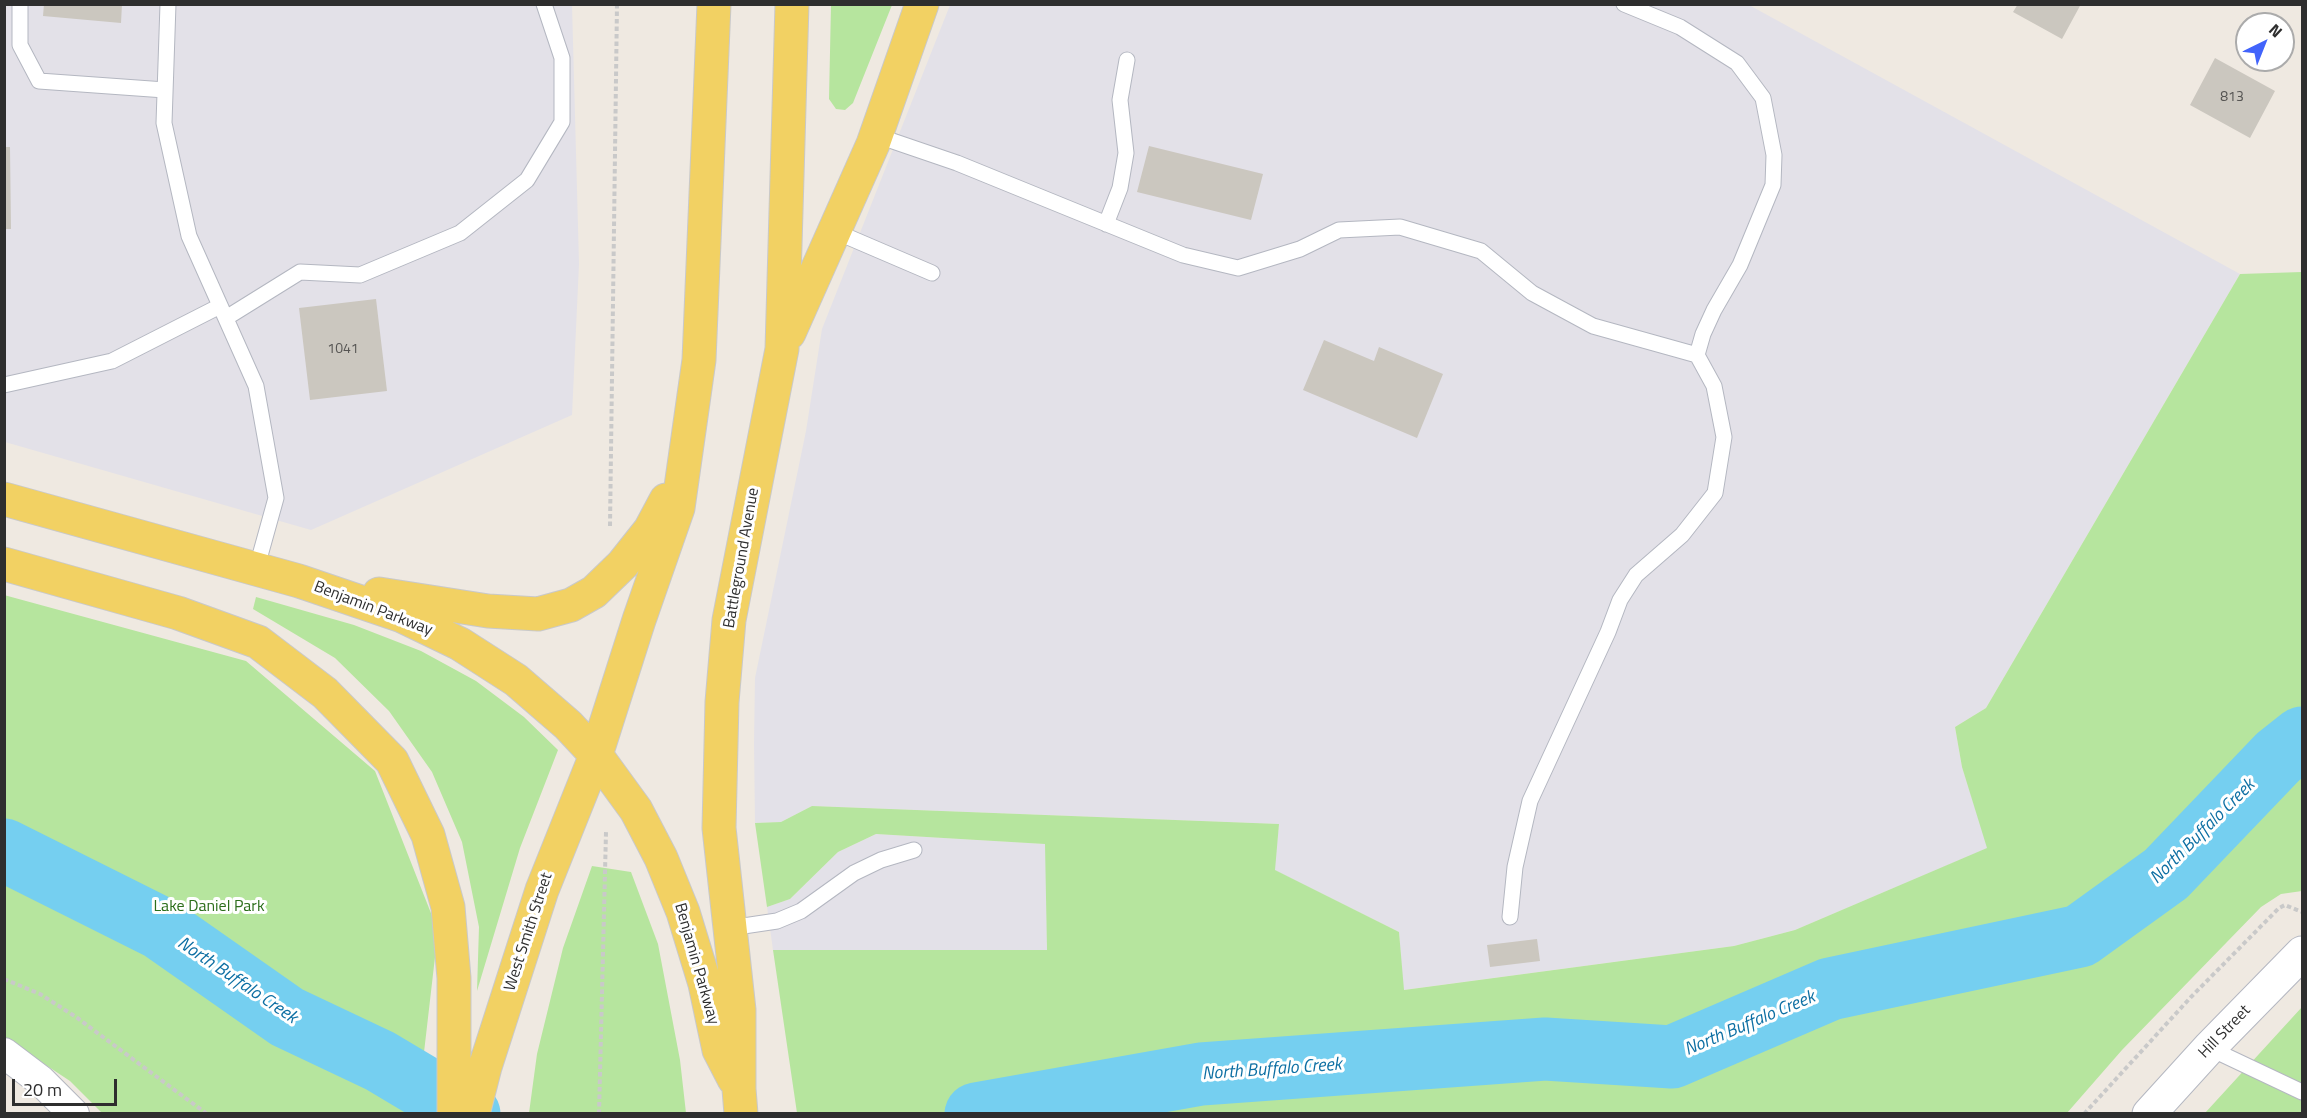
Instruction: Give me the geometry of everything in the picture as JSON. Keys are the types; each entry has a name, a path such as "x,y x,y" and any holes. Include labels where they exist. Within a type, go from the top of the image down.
{"main road":[{"path":"596,755 678,508 685,464 699,360 714,4"},
{"name":"Battleground Avenue","path":"740,1101 739,1010 719,828 722,702 729,620 782,349 792,4"},
{"path":"782,349 875,135 922,4"},
{"path":"299,581 488,611 538,614 571,604 594,592 623,564 650,530 685,464"},
{"name":"Benjamin Parkway","path":"4,499 299,581 402,616 460,644 516,680 568,724 596,755 636,810 661,858 683,912 705,984 719,1050 740,1101"},
{"path":"4,564 178,613 258,642 326,693 392,761 428,835 448,907 454,978 454,1113"},
{"name":"West Smith Street","path":"473,1113 485,1067 542,890 596,755"}],"street":[{"name":"Hill Street","path":"2148,1113 2302,953"},
{"path":"4,1053 41,1081 66,1111"}],"lane":[{"path":"20,4 20,45 39,81 165,90"},
{"path":"168,4 164,123 189,236 256,386 276,498 256,570"},
{"path":"4,385 112,361 223,312 300,272 360,275 460,233 527,180 562,122 562,58 544,4"},
{"path":"1510,917 1515,867 1530,801 1604,643 1620,600 1636,575 1682,535 1715,494 1724,437 1714,386 1697,355 1703,334 1740,265 1773,185 1774,155 1763,98 1737,63 1680,27 1624,4"},
{"path":"1106,224 1120,188 1126,153 1120,100 1127,60"},
{"path":"875,135 957,163 1183,255 1238,268 1299,249 1339,230 1400,227 1480,251 1532,292 1593,326 1697,355"},
{"path":"834,231 932,273"},
{"path":"730,928 777,921 801,911 854,873 881,860 914,850"},
{"path":"2209,1048 2302,1092"}],"path":[{"path":"610,530 617,4"},
{"path":"599,1113 606,832"},
{"path":"2084,1113 2191,997 2279,908 2285,905 2302,912"},
{"path":"4,979 40,994 76,1017 207,1113"}],"shaded area":[{"path":"4,5 572,5 579,264 572,415 311,530 5,442"},
{"path":"950,5 1749,5 2240,274 1986,708 1955,727 1962,767 1988,848 1795,930 1734,946 1403,990 1399,932 1274,870 1279,824 812,806 781,822 755,823 755,678 806,431 822,329"},
{"path":"876,834 1046,844 1047,950 773,950 767,907 790,899 838,852"}],"green space":[{"path":"831,5 892,5 853,103 845,110 836,109 829,99"},
{"path":"2302,272 2302,891 2281,894 2261,907 2122,1050 2067,1113 797,1113 773,950 1047,950 1045,844 876,834 838,852 790,899 767,907 755,823 781,822 812,806 1279,824 1275,870 1399,932 1404,990 1734,946 1795,930 1987,848 1962,767 1955,727 1986,708 2240,274"},
{"name":"Lake Daniel Park","path":"4,595 246,661 375,771 438,931 417,1113 102,1113 70,1081 5,1038"},
{"path":"256,597 354,625 421,651 476,681 524,717 558,750 520,848 477,991 479,927 462,842 432,772 389,711 335,658 253,609"},
{"path":"592,866 631,872 658,944 680,1060 686,1113 529,1113 537,1054 563,948"},
{"path":"2302,1007 2302,1113 2205,1113"}],"building":[{"path":"44,4 122,4 121,23 43,16"},
{"path":"2018,4 2081,4 2062,39 2013,12"},
{"path":"2215,58 2235,69 2235,72 2240,72 2275,91 2250,138 2190,105"},
{"path":"1149,146 1263,174 1251,220 1137,192"},
{"path":"4,147 10,147 11,229 4,229"},
{"path":"376,299 387,391 310,400 299,308"},
{"path":"1324,340 1374,361 1379,347 1443,374 1417,438 1303,390"},
{"path":"1537,939 1540,961 1490,967 1487,945"}],"waterway":[{"name":"North Buffalo Creek","path":"976,1114 1201,1074 1545,1049 1672,1057 1830,989 2080,936 2166,874 2278,757 2302,738"},
{"name":"North Buffalo Creek","path":"4,850 160,928 287,1017 380,1061 469,1114"}]}
